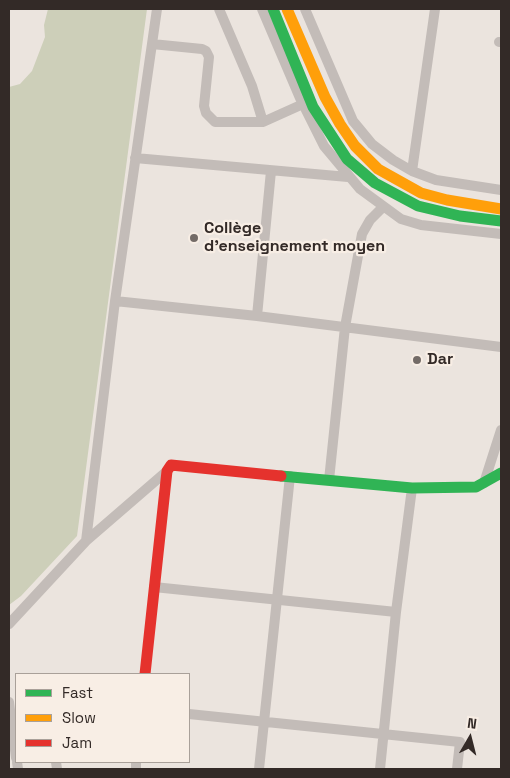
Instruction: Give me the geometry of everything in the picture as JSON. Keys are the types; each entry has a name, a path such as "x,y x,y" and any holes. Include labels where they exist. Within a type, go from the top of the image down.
{"main road":[{"path":"273,9 313,107 347,159 361,172 396,196 418,206 460,216 501,222"},
{"path":"287,9 325,97 340,124 354,146 378,169 398,182 421,192 448,200 501,209"},
{"path":"145,673 167,471 171,465 177,464 412,488 460,489 476,487 501,473"}],"street":[{"path":"86,541 115,301 157,9"},
{"path":"219,9 252,86 263,122"},
{"path":"262,9 303,104 324,146 348,177 383,207 401,218 422,225 501,234"},
{"path":"305,9 354,121 372,144 393,160 412,171 436,180 501,190"},
{"path":"412,171 435,9"},
{"path":"152,44 206,51 209,57 204,106 210,119 215,122 263,122 303,104"},
{"path":"135,158 348,177"},
{"path":"257,316 271,171"},
{"path":"329,480 345,327 362,234 370,220 383,207"},
{"path":"115,301 257,316 501,347"},
{"path":"484,483 501,430"},
{"path":"9,624 86,541 167,471"},
{"path":"259,769 290,476"},
{"path":"380,769 396,612 412,488"},
{"path":"154,587 276,598 396,612"},
{"path":"9,702 15,752"},
{"path":"190,714 460,742 457,769"}],"green space":[{"path":"48,9 147,9 77,536 21,596 9,605 9,87 20,84 32,71 45,37 44,25"}],"traffic: fast":[{"path":"273,9 313,107 347,159 375,183 418,206 460,216 501,221"},
{"path":"281,476 412,488 476,487 501,473"}],"traffic: slow":[{"path":"287,9 325,97 340,124 355,146 378,169 421,193 447,200 501,209"}],"traffic: jam":[{"path":"145,673 167,471 171,465 281,476"}],"place":[{"name":"Collège d'enseignement moyen","path":"194,238"},
{"name":"Dar","path":"417,360"}]}
